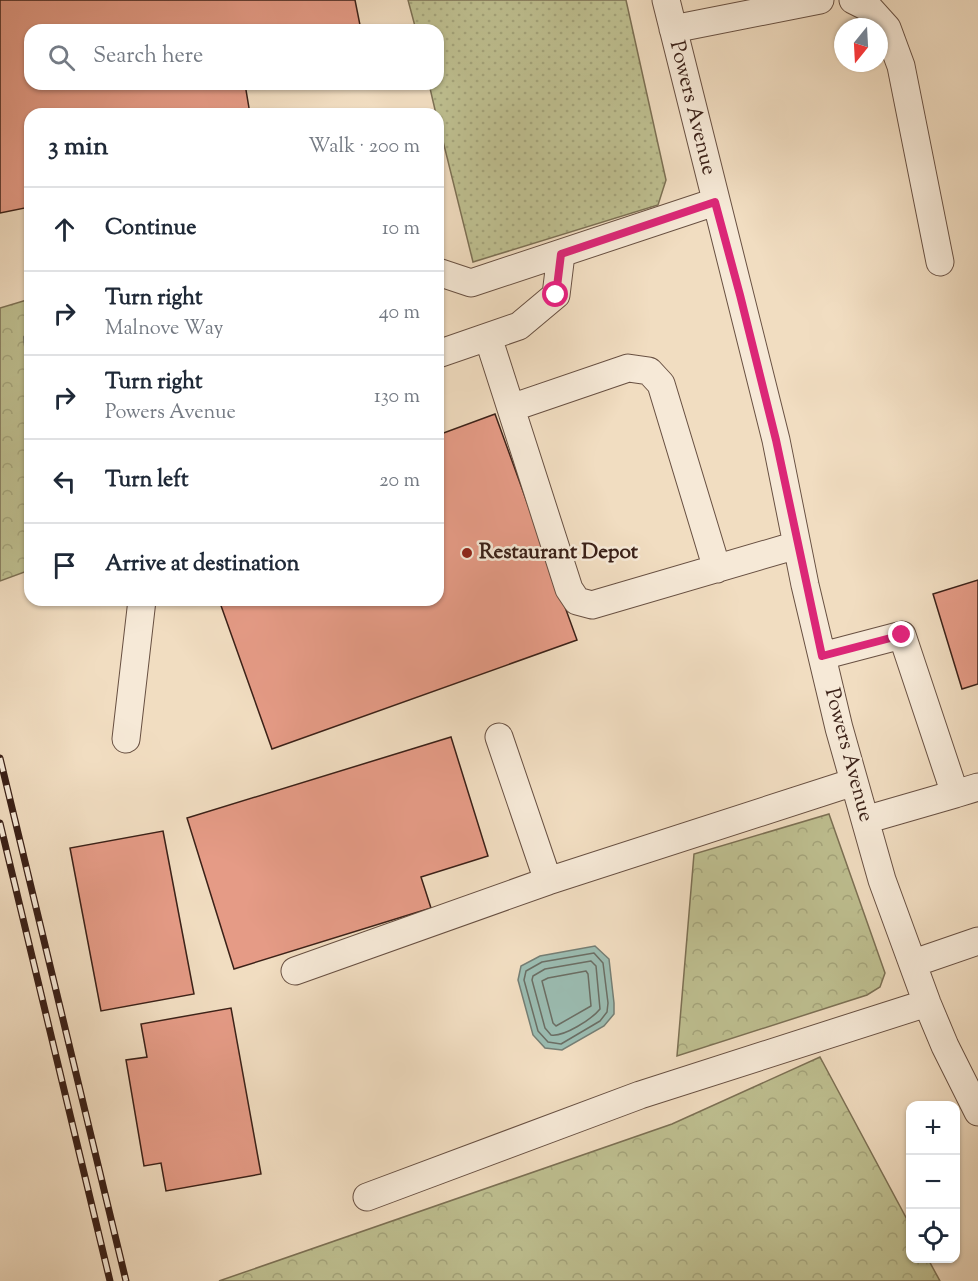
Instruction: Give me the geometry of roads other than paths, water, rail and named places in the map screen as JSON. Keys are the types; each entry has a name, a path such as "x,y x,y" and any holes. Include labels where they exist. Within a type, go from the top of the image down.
{"street":[{"name":"Powers Avenue","path":"666,0 776,440 822,656 854,782 882,880 927,1003 945,1046 978,1112"},
{"path":"673,29 820,0"},
{"path":"853,0 869,8 887,28 902,66 940,262"},
{"path":"444,274 471,283 715,202"},
{"path":"444,352 519,326 556,295 561,254"},
{"path":"488,337 569,589 577,601 592,605 797,545"},
{"path":"511,408 628,368 649,370 661,384 717,568"},
{"path":"126,739 141,606"},
{"path":"822,656 902,635 967,791 865,820"},
{"path":"499,738 548,881"},
{"path":"295,971 548,881 854,782"},
{"path":"914,963 978,941"},
{"path":"367,1197 640,1095 927,1003"}],"water":[{"path":"595,946 609,959 614,1014 604,1026 562,1050 545,1048 533,1035 518,980 521,966 540,956"}],"railway":[{"path":"0,758 126,1281"},
{"path":"0,823 110,1281"}],"place":[{"name":"Restaurant Depot","path":"467,553"}]}
